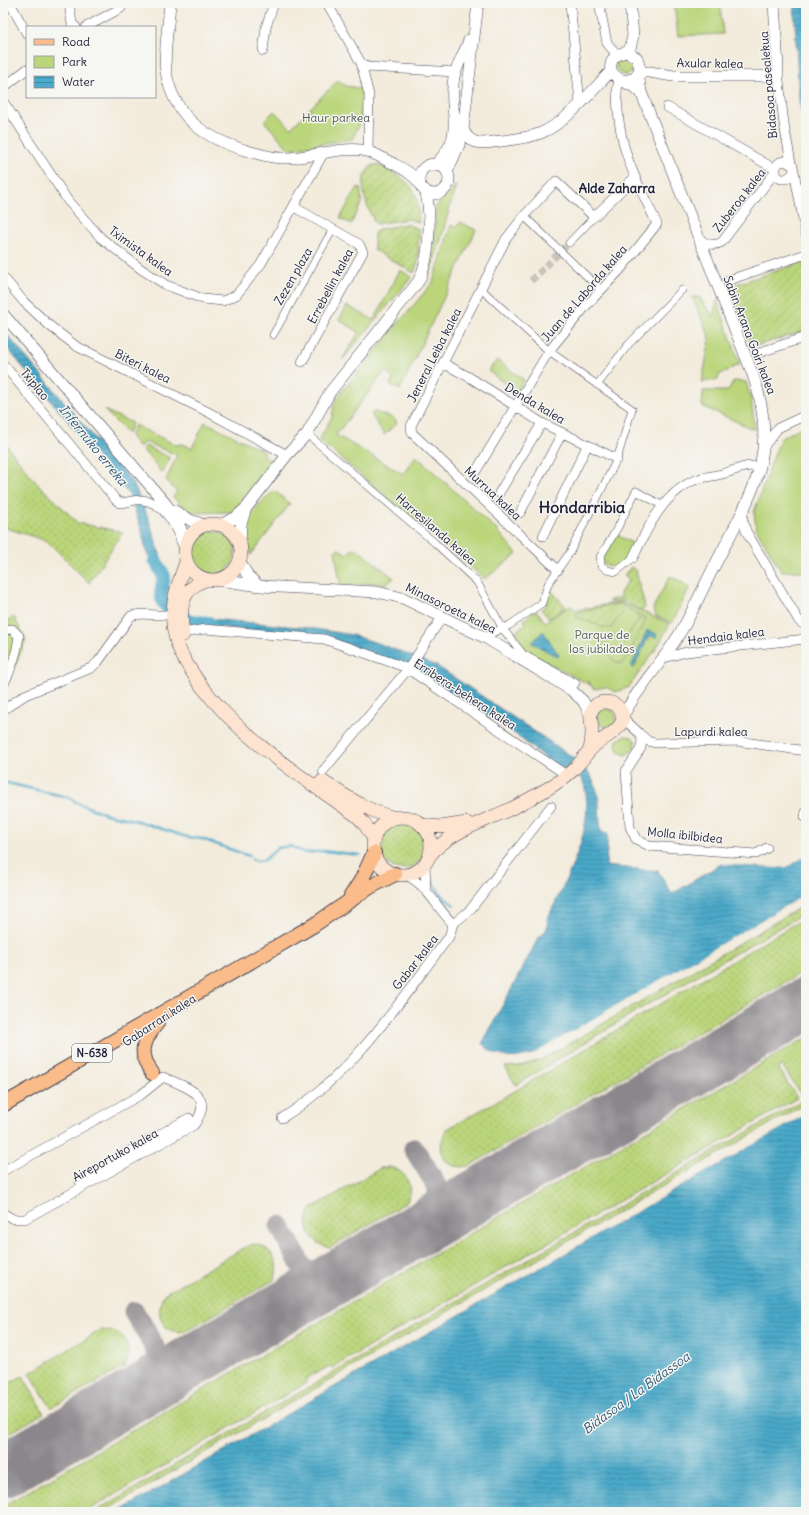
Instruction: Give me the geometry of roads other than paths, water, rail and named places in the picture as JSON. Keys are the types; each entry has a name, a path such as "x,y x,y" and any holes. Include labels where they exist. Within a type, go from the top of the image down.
{"main road":[{"path":"179,598 190,588 212,580 230,576 240,562 241,553 240,543 233,533 220,525 204,525 191,533 185,546 186,562 179,598 172,622 181,654 191,672 215,703 237,727 258,745 357,816 370,832 379,864 401,875"},
{"path":"186,562 193,573 212,580"},
{"path":"172,622 195,670 218,700 240,724 280,756 363,806 379,814 396,818 412,819 421,825 430,838 427,859"},
{"path":"427,859 449,838 524,802 574,768 590,750 618,724 619,707 608,702 596,705 591,720 590,750"},
{"path":"591,720 601,734 618,724"},
{"path":"421,825 436,827 451,826 498,814"},
{"name":"N-638","path":"345,903 362,879 380,828 384,823 396,818"},
{"name":"N-638","path":"345,903 370,887 401,875 417,871 427,859"},
{"name":"Gabarrari kalea","path":"3,1105 211,986 314,925 345,903"},
{"name":"Gabarrari kalea","path":"3,1113 157,1023 211,986"},
{"path":"157,1023 145,1040 143,1048 145,1060 157,1077"}],"street":[{"path":"10,3 26,32"},
{"path":"69,3 72,24 75,26"},
{"path":"88,26 121,8 124,3"},
{"path":"170,3 166,71 169,85 180,108 196,126 212,138 232,147 274,158 287,158 353,150 368,151 407,171 431,194 438,194 445,190 449,180 447,172 442,166 434,164"},
{"path":"263,51 266,27 274,3"},
{"path":"327,3 361,63 369,95 368,151"},
{"path":"447,172 459,145 463,129 478,3"},
{"path":"570,3 580,103"},
{"path":"599,3 607,43 617,55"},
{"path":"629,53 633,36 630,3"},
{"name":"Bidasoa pasealekua","path":"774,3 778,72 784,124 791,163 794,168 793,174 806,235"},
{"path":"407,171 424,169 434,164 448,149 454,138 454,82 456,72 469,41 476,18"},
{"path":"463,129 470,140 478,143 519,139 541,133 556,125 612,71 612,62 617,55 629,53 638,60 639,73 631,80 622,80"},
{"path":"361,63 368,67 456,72 469,77"},
{"path":"3,88 26,71"},
{"path":"612,71 622,80 633,85 640,92"},
{"name":"Axular kalea","path":"639,73 650,72 673,76 772,77 778,72"},
{"name":"Sabin Arana Goiri kalea","path":"618,724 639,688 664,658 682,630 743,510 760,468 765,445 763,410 757,386 640,92 639,73"},
{"path":"569,243 634,178 624,153 619,126 616,94 622,80"},
{"name":"Tximista kalea","path":"3,101 68,202 101,238 141,269 166,285 203,299 223,301 236,295 261,264 323,154"},
{"path":"667,107 775,171 778,177 783,180 789,178 793,174"},
{"path":"775,171 778,164 782,161 791,163"},
{"path":"220,525 235,518 247,507 287,455 307,434 330,392 421,277 427,261 428,251 428,212 420,176 424,169"},
{"name":"Zuberoa kalea","path":"699,239 706,244 714,245 722,242 775,171"},
{"name":"Juan de Laborda kalea","path":"476,471 549,351 650,235 657,224 634,178"},
{"name":"Jeneral Leiba kalea","path":"412,433 411,426 482,289 506,239 524,216 556,181 594,217"},
{"path":"428,212 438,194"},
{"name":"Errebellin kalea","path":"294,207 360,244 363,248 362,256 302,362"},
{"path":"524,216 601,290"},
{"name":"Zezen plaza","path":"272,335 333,229"},
{"path":"729,280 806,254"},
{"name":"Biteri kalea","path":"3,277 24,302 50,326 76,346 208,412 287,455"},
{"path":"482,289 549,351 632,409 616,459 570,552 548,584 542,603 486,638"},
{"path":"597,385 628,345 682,290"},
{"path":"3,314 165,503 178,522 185,546"},
{"path":"758,354 806,337"},
{"name":"Denda kalea","path":"443,363 469,377 542,423 616,459"},
{"name":"Txiplao","path":"3,364 116,500 120,504 140,500 147,501 162,510 173,524 185,546"},
{"path":"765,445 778,428 806,415"},
{"path":"499,493 542,423"},
{"name":"Murrua kalea","path":"412,433 558,570"},
{"path":"520,513 562,433"},
{"name":"Harresilanda kalea","path":"307,434 477,582 503,628 523,654 576,683 571,690"},
{"path":"543,536 587,446"},
{"path":"663,506 636,491 613,536 600,557 601,565 607,570 616,572 633,558 654,515 686,486 701,478 715,476 745,466 752,465 760,468"},
{"path":"165,503 183,517 204,525"},
{"path":"240,543 241,524 247,507"},
{"path":"743,510 743,520 746,531 803,624 800,632 792,640"},
{"path":"240,562 248,576 260,586"},
{"name":"Minasoroeta kalea","path":"212,580 260,586 386,593 403,598 486,638 571,690 583,701 591,720"},
{"path":"172,622 179,598"},
{"name":"Erribera-behera kalea","path":"3,710 25,695 91,668 105,654 128,619 134,615 205,629 324,639 408,669 562,776"},
{"path":"323,772 408,669 443,616"},
{"path":"3,630 12,629 19,636 11,671 3,686"},
{"name":"Hendaia kalea","path":"664,658 686,652 806,639"},
{"name":"Sabin Arana Goiri kalea","path":"608,702 626,697 639,688"},
{"name":"Minasoroeta kalea","path":"571,690 608,702"},
{"path":"618,724 640,735"},
{"name":"Lapurdi kalea","path":"640,735 648,741 655,743 737,741 806,751"},
{"name":"Molla ibilbidea","path":"640,735 642,748 626,771 630,827 636,839 649,846 756,854 767,848"},
{"name":"Gabar kalea","path":"282,1118 302,1106 347,1066 372,1037 449,937 453,924 470,910 551,806"},
{"path":"426,889 427,859"},
{"path":"401,875 426,889 441,912 453,924"},
{"path":"3,1171 15,1166 142,1094 157,1077"},
{"name":"Aireportuko kalea","path":"13,1219 25,1220 194,1125 199,1119 202,1105 200,1097 195,1091 157,1077"},
{"name":"Aireportuko kalea","path":"13,1219 24,1216 130,1151 189,1118"},
{"path":"3,1213 13,1219"}],"water":[{"path":"794,3 806,3 806,130 799,101"},
{"path":"3,330 133,483 148,517 167,576 161,576 151,562 129,495 3,343"},
{"path":"190,617 309,628 352,635 386,646 437,666 574,758 584,767 595,784 599,800 601,832 608,833 606,866 658,871 672,894 721,864 776,868 787,867 806,856 806,894 543,1050 527,1056 511,1058 496,1054 482,1044 540,935 545,932 548,925 547,920 578,851 586,814 586,796 582,778 552,763 511,731 420,672 335,640 210,626 190,626"},
{"path":"647,630 657,634 656,638 649,635 634,668 631,667"},
{"path":"543,631 559,655 558,657 532,643"},
{"name":"Bidasoa / La Bidassoa","path":"806,1114 806,1512 118,1512"}],"waterway":[{"name":"Infernuko erreka","path":"155,560 164,576 161,594 163,602 171,611 190,622 209,623"},
{"path":"3,782 67,797 80,804 106,814 134,820 187,837 202,839 249,856"},
{"path":"252,859 257,861 264,860 278,848 290,846 306,853 324,851 360,855"},
{"path":"432,881 441,895 454,905"}],"tunnel":[{"path":"531,281 569,243"}],"district":[{"name":"Alde Zaharra","path":"617,188"},
{"name":"Hondarribia","path":"582,507"}],"park label":[{"name":"Haur parkea","path":"336,117"},
{"name":"Parque de los jubilados","path":"602,641"}]}
